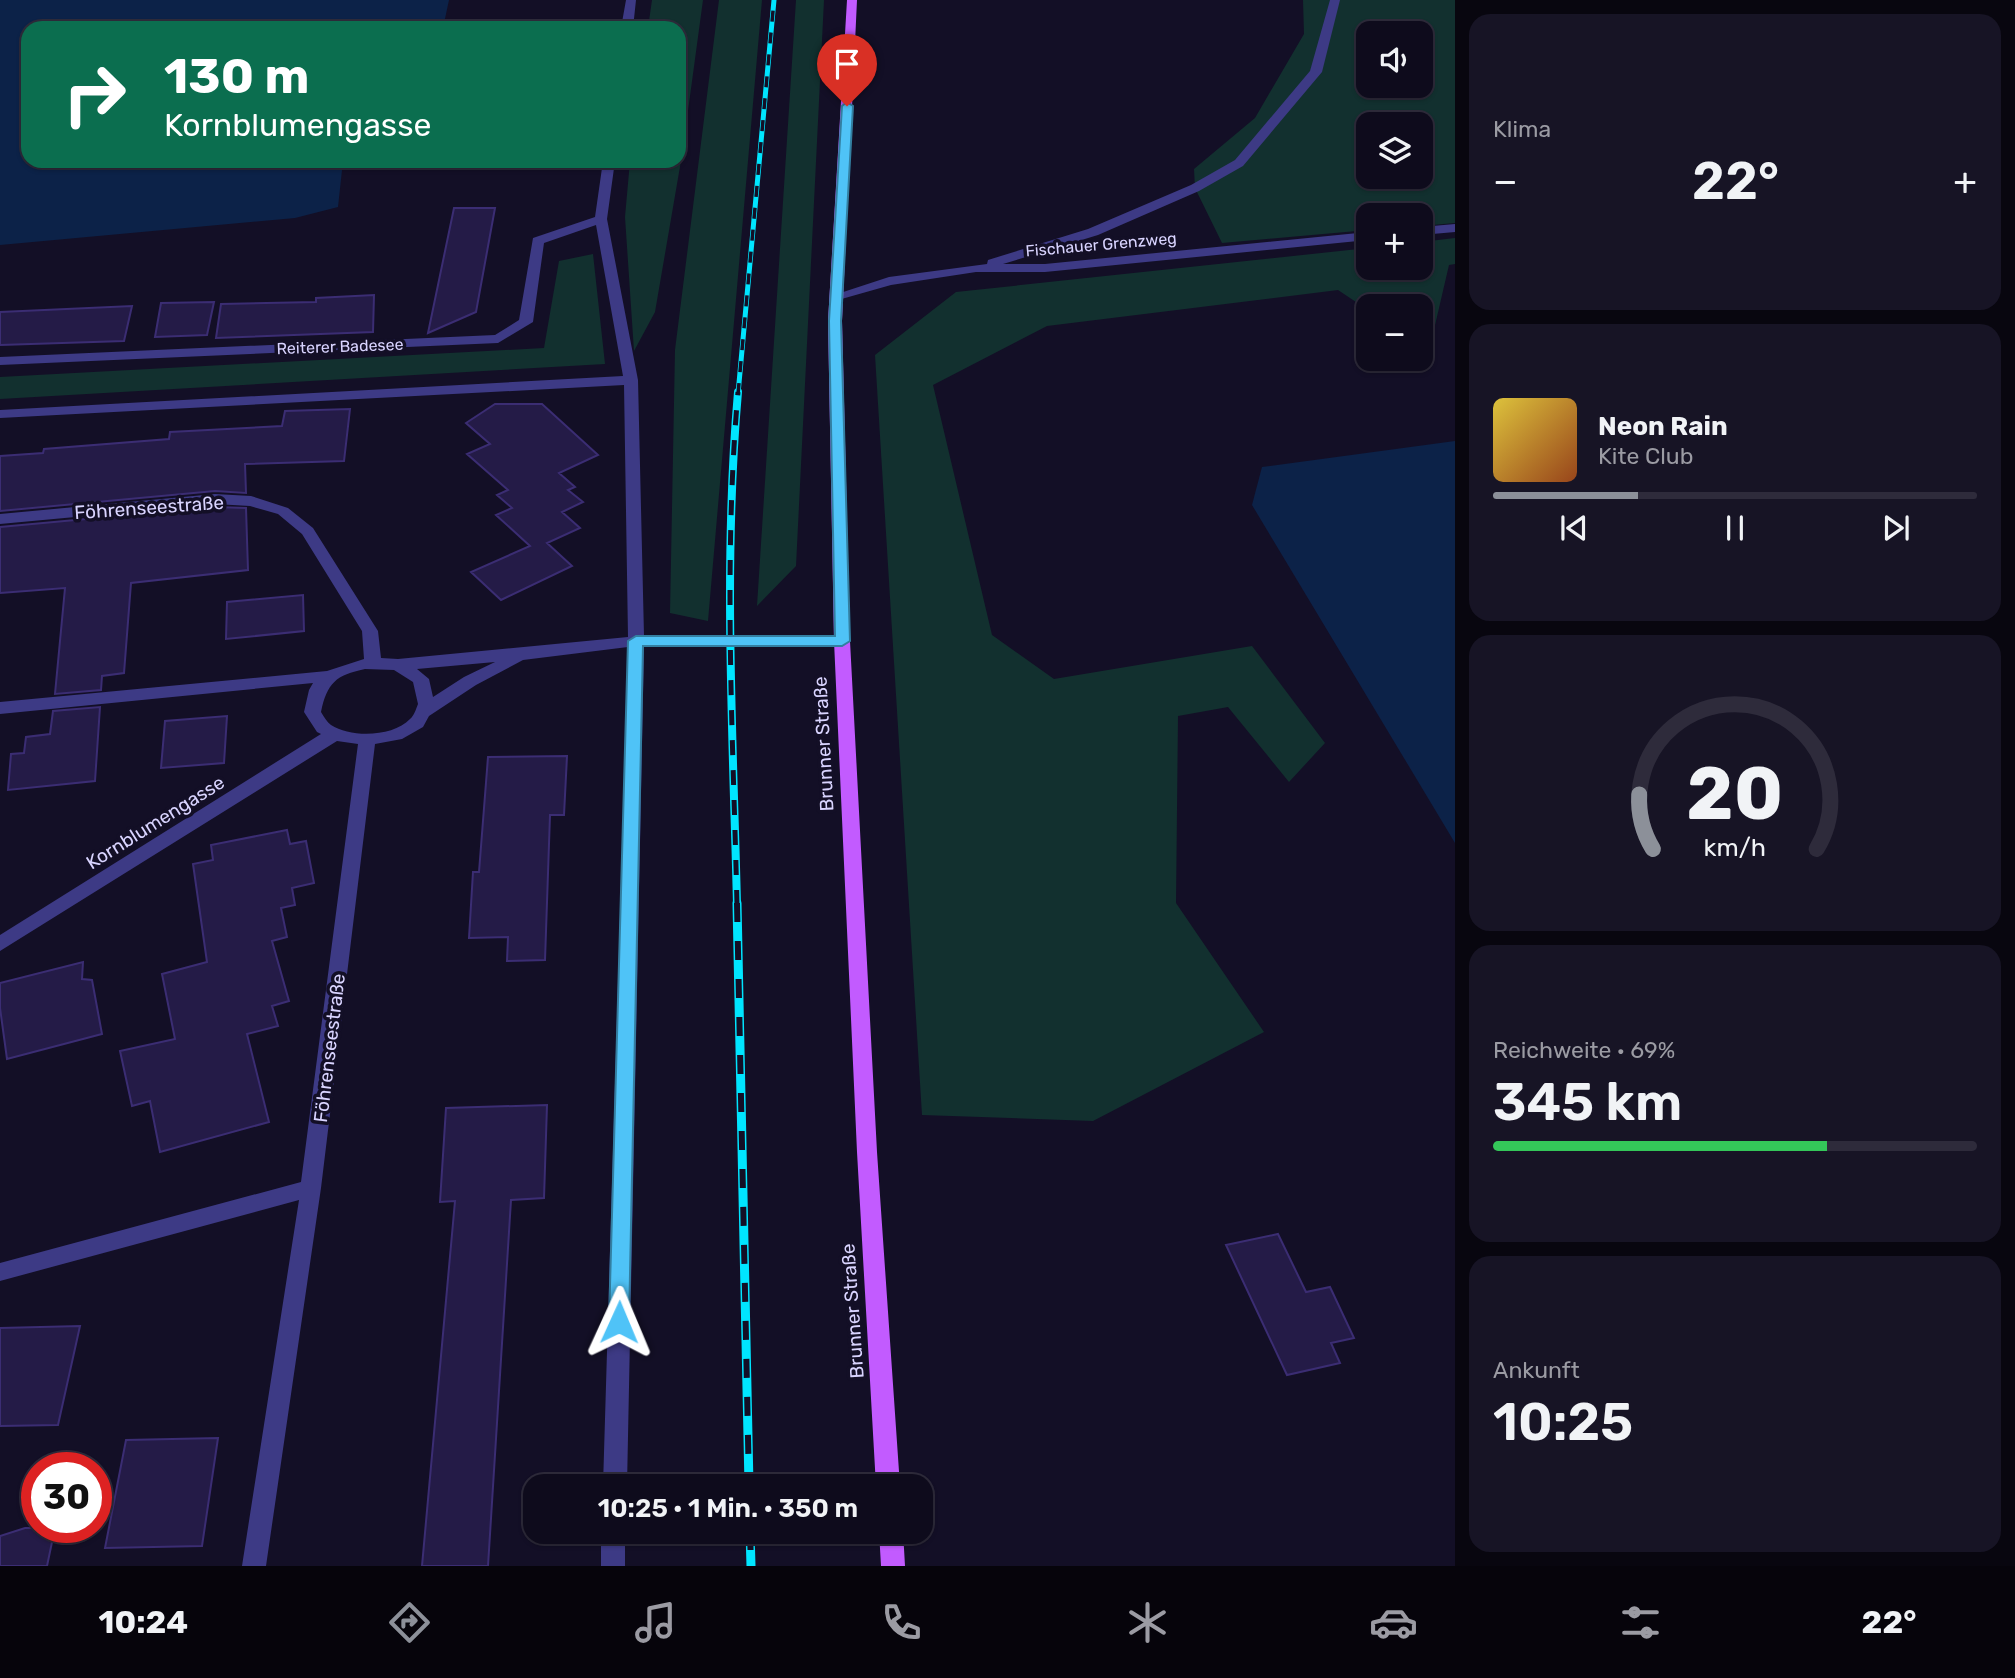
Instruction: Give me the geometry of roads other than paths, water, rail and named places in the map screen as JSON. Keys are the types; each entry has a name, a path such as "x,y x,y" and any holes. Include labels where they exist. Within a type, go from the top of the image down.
{"main road":[{"name":"Brunner Straße","path":"852,0 835,321 842,641 867,1152 887,1474"},
{"path":"892,1544 893,1566"}],"street":[{"path":"628,21 631,0"},
{"path":"976,268 1093,232 1195,188 1239,163 1316,72 1335,0"},
{"path":"608,168 601,219 631,380 636,641 615,1474"},
{"name":"Reiterer Badesee","path":"0,361 498,339 526,322 538,241 601,219"},
{"path":"1433,230 1455,228"},
{"name":"Fischauer Grenzweg","path":"838,296 889,281 976,268 1045,268 1356,237"},
{"path":"0,414 631,380"},
{"name":"Föhrenseestraße","path":"0,519 215,499 251,501 283,511 308,531 370,631 373,663"},
{"path":"398,665 421,679 426,689 428,701 415,723 401,732 367,741 333,735 320,726 313,714 312,700 318,687 331,676 358,664 398,665 636,641 842,641"},
{"path":"423,712 470,681 524,654"},
{"path":"0,708 331,676"},
{"name":"Kornblumengasse","path":"0,944 333,735"},
{"name":"Föhrenseestraße","path":"254,1566 311,1188 367,741"},
{"path":"0,1272 311,1188"},
{"path":"612,1566 613,1544"}],"water":[{"path":"0,0 449,0 444,21 21,21 21,168 342,168 338,207 295,218 0,245"},
{"path":"1455,441 1455,843 1252,505 1262,467"}],"railway":[{"path":"738,394 774,0"},
{"path":"737,905 730,584 733,456 738,392"},
{"path":"737,903 749,1474"},
{"path":"750,1544 751,1566"}]}
